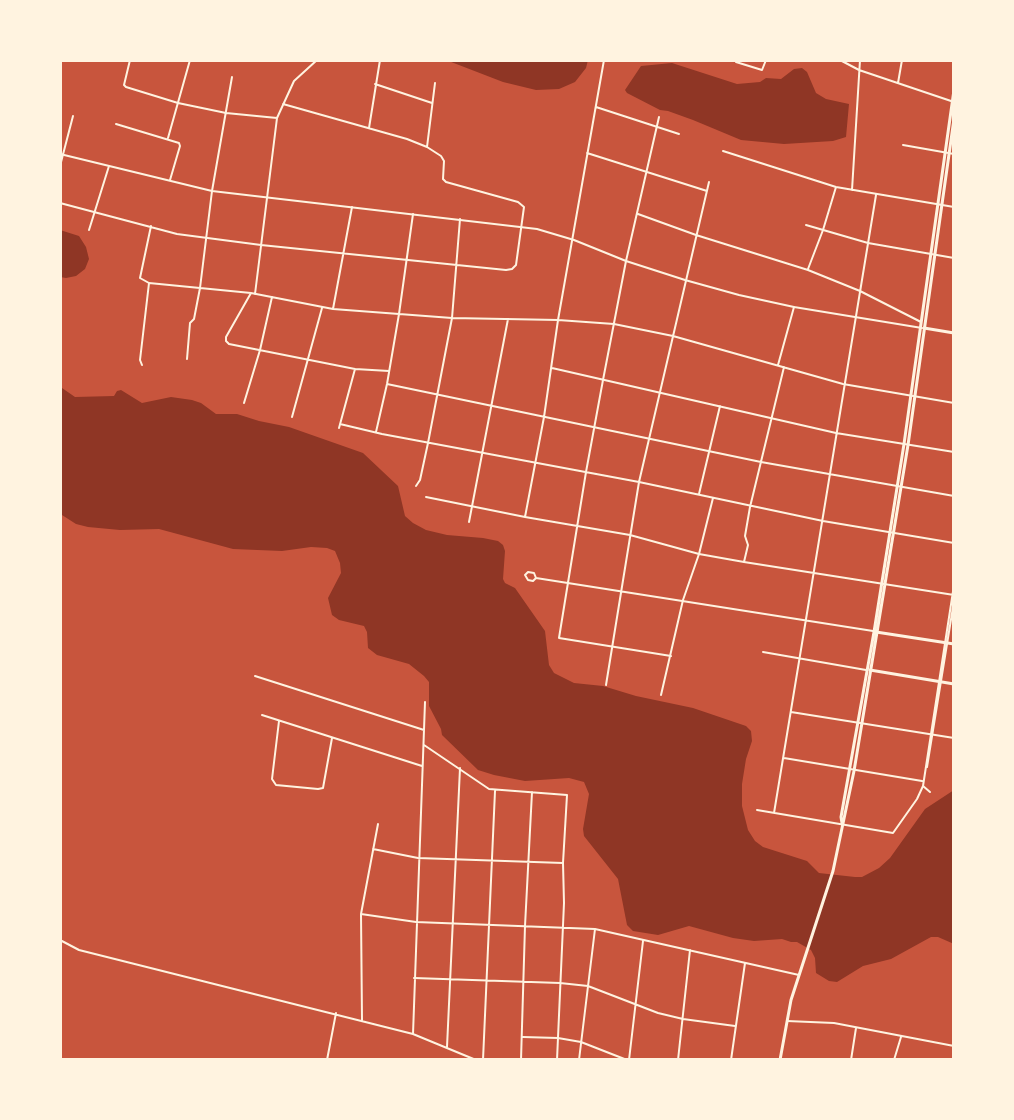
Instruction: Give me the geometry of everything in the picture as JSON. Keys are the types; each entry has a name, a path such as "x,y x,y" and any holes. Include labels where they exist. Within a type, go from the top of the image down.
{"main road":[{"path":"780,1060 786,1021 832,871 852,770 906,445 954,90"},
{"path":"946,153 954,119"},
{"path":"922,328 921,322 933,254"},
{"path":"922,328 954,333"},
{"path":"876,632 954,644"},
{"path":"869,670 954,684"}],"street":[{"path":"130,60 124,85 178,103 226,113 277,118"},
{"path":"168,138 190,60"},
{"path":"318,60 294,81 277,118 253,294 226,337 226,341 229,344 355,369 389,371"},
{"path":"369,128 380,60"},
{"path":"525,517 536,464 558,320 604,60"},
{"path":"736,62 762,70 766,60"},
{"path":"840,60 858,70 953,102"},
{"path":"852,190 860,60"},
{"path":"898,83 902,60"},
{"path":"187,359 190,323 194,320 200,288 232,77"},
{"path":"427,147 435,83"},
{"path":"375,84 432,103"},
{"path":"60,203 177,234 206,238 456,265 512,269 516,265 524,207 518,201 446,182 443,179 444,161 441,156 427,147 283,104"},
{"path":"595,107 679,134"},
{"path":"60,166 73,116"},
{"path":"659,117 626,261 585,472 559,638 671,656"},
{"path":"116,124 179,143 170,182"},
{"path":"903,145 954,154"},
{"path":"723,151 836,187 954,207"},
{"path":"587,153 707,191"},
{"path":"62,154 213,191 521,226 573,240 626,261 685,280 794,307 922,328"},
{"path":"89,230 109,166"},
{"path":"606,685 639,482 709,182"},
{"path":"808,270 836,187"},
{"path":"774,813 854,316 876,195"},
{"path":"333,309 351,207"},
{"path":"637,213 808,270 860,291 921,322"},
{"path":"376,432 399,314 413,214"},
{"path":"416,486 420,480 428,443 452,318 460,219"},
{"path":"806,225 868,243 954,258"},
{"path":"151,226 140,278 149,283 253,294 333,309 452,318 558,320 614,324 673,336 843,384 954,403"},
{"path":"142,365 140,360 149,283"},
{"path":"244,403 260,350 272,297"},
{"path":"778,365 794,307"},
{"path":"292,417 322,308"},
{"path":"469,522 508,319"},
{"path":"744,562 748,545 745,536 750,507 784,367"},
{"path":"551,368 836,434 954,452"},
{"path":"355,369 339,426 639,482 822,521 954,543"},
{"path":"387,384 830,476 954,496"},
{"path":"698,495 720,406"},
{"path":"426,496 525,517 630,535 699,554 953,594"},
{"path":"661,695 683,600 699,554 713,498"},
{"path":"536,578 876,632"},
{"path":"757,810 893,833 917,799 923,786 954,585"},
{"path":"946,643 954,601"},
{"path":"763,652 869,670"},
{"path":"255,676 424,730"},
{"path":"413,1034 425,702"},
{"path":"792,712 954,738"},
{"path":"262,715 422,766"},
{"path":"279,721 272,779 276,785 323,788 332,738"},
{"path":"424,745 489,789 567,795 557,1060"},
{"path":"784,758 922,781"},
{"path":"447,1047 460,768"},
{"path":"923,786 930,792"},
{"path":"483,1060 495,791"},
{"path":"521,1060 532,792"},
{"path":"362,1020 361,914 378,824"},
{"path":"374,849 418,858 563,863"},
{"path":"361,914 416,922 595,929 799,975"},
{"path":"579,1060 595,929"},
{"path":"60,940 79,950 413,1034 476,1060"},
{"path":"522,1037 558,1038 581,1042 628,1060 643,941"},
{"path":"678,1060 690,950"},
{"path":"731,1060 745,963"},
{"path":"414,978 588,986 636,1005 682,1019 735,1026"},
{"path":"327,1060 336,1013"},
{"path":"786,1021 856,1027 954,1046"},
{"path":"851,1060 856,1027"},
{"path":"894,1060 901,1036"}],"shaded area":[{"path":"446,60 588,60 586,68 575,82 559,89 536,90 503,82"},
{"path":"672,63 737,84 760,82 766,78 781,79 794,69 802,68 807,72 816,93 826,99 849,104 846,137 833,141 784,144 741,140 693,120 660,110 625,90 641,66"},
{"path":"60,230 79,236 86,247 89,259 85,269 76,276 60,277"},
{"path":"60,384 75,397 114,396 117,391 121,390 142,403 171,397 192,400 201,403 216,414 237,414 289,427 363,453 398,486 405,516 413,523 426,530 447,535 483,538 498,541 503,545 505,551 503,579 505,583 515,588 545,631 549,665 554,673 574,683 603,686 636,696 693,708 746,726 751,731 752,741 742,784 742,806 748,830 755,841 763,847 807,861 819,873 862,877 879,868 890,858 925,809 954,790 954,944 938,937 931,937 891,959 863,966 837,982 829,981 816,973 815,958 811,950 797,942 782,939 754,941 733,938 689,926 658,935 633,931 627,925 618,879 584,836 583,829 589,794 584,782 569,778 525,781 478,770 442,735 429,706 429,682 424,676 409,664 377,655 368,648 367,632 364,626 339,620 332,615 328,598 341,573 335,551 311,547 282,551 233,549 159,529 120,530 88,527 76,524 62,515 60,512"}]}
